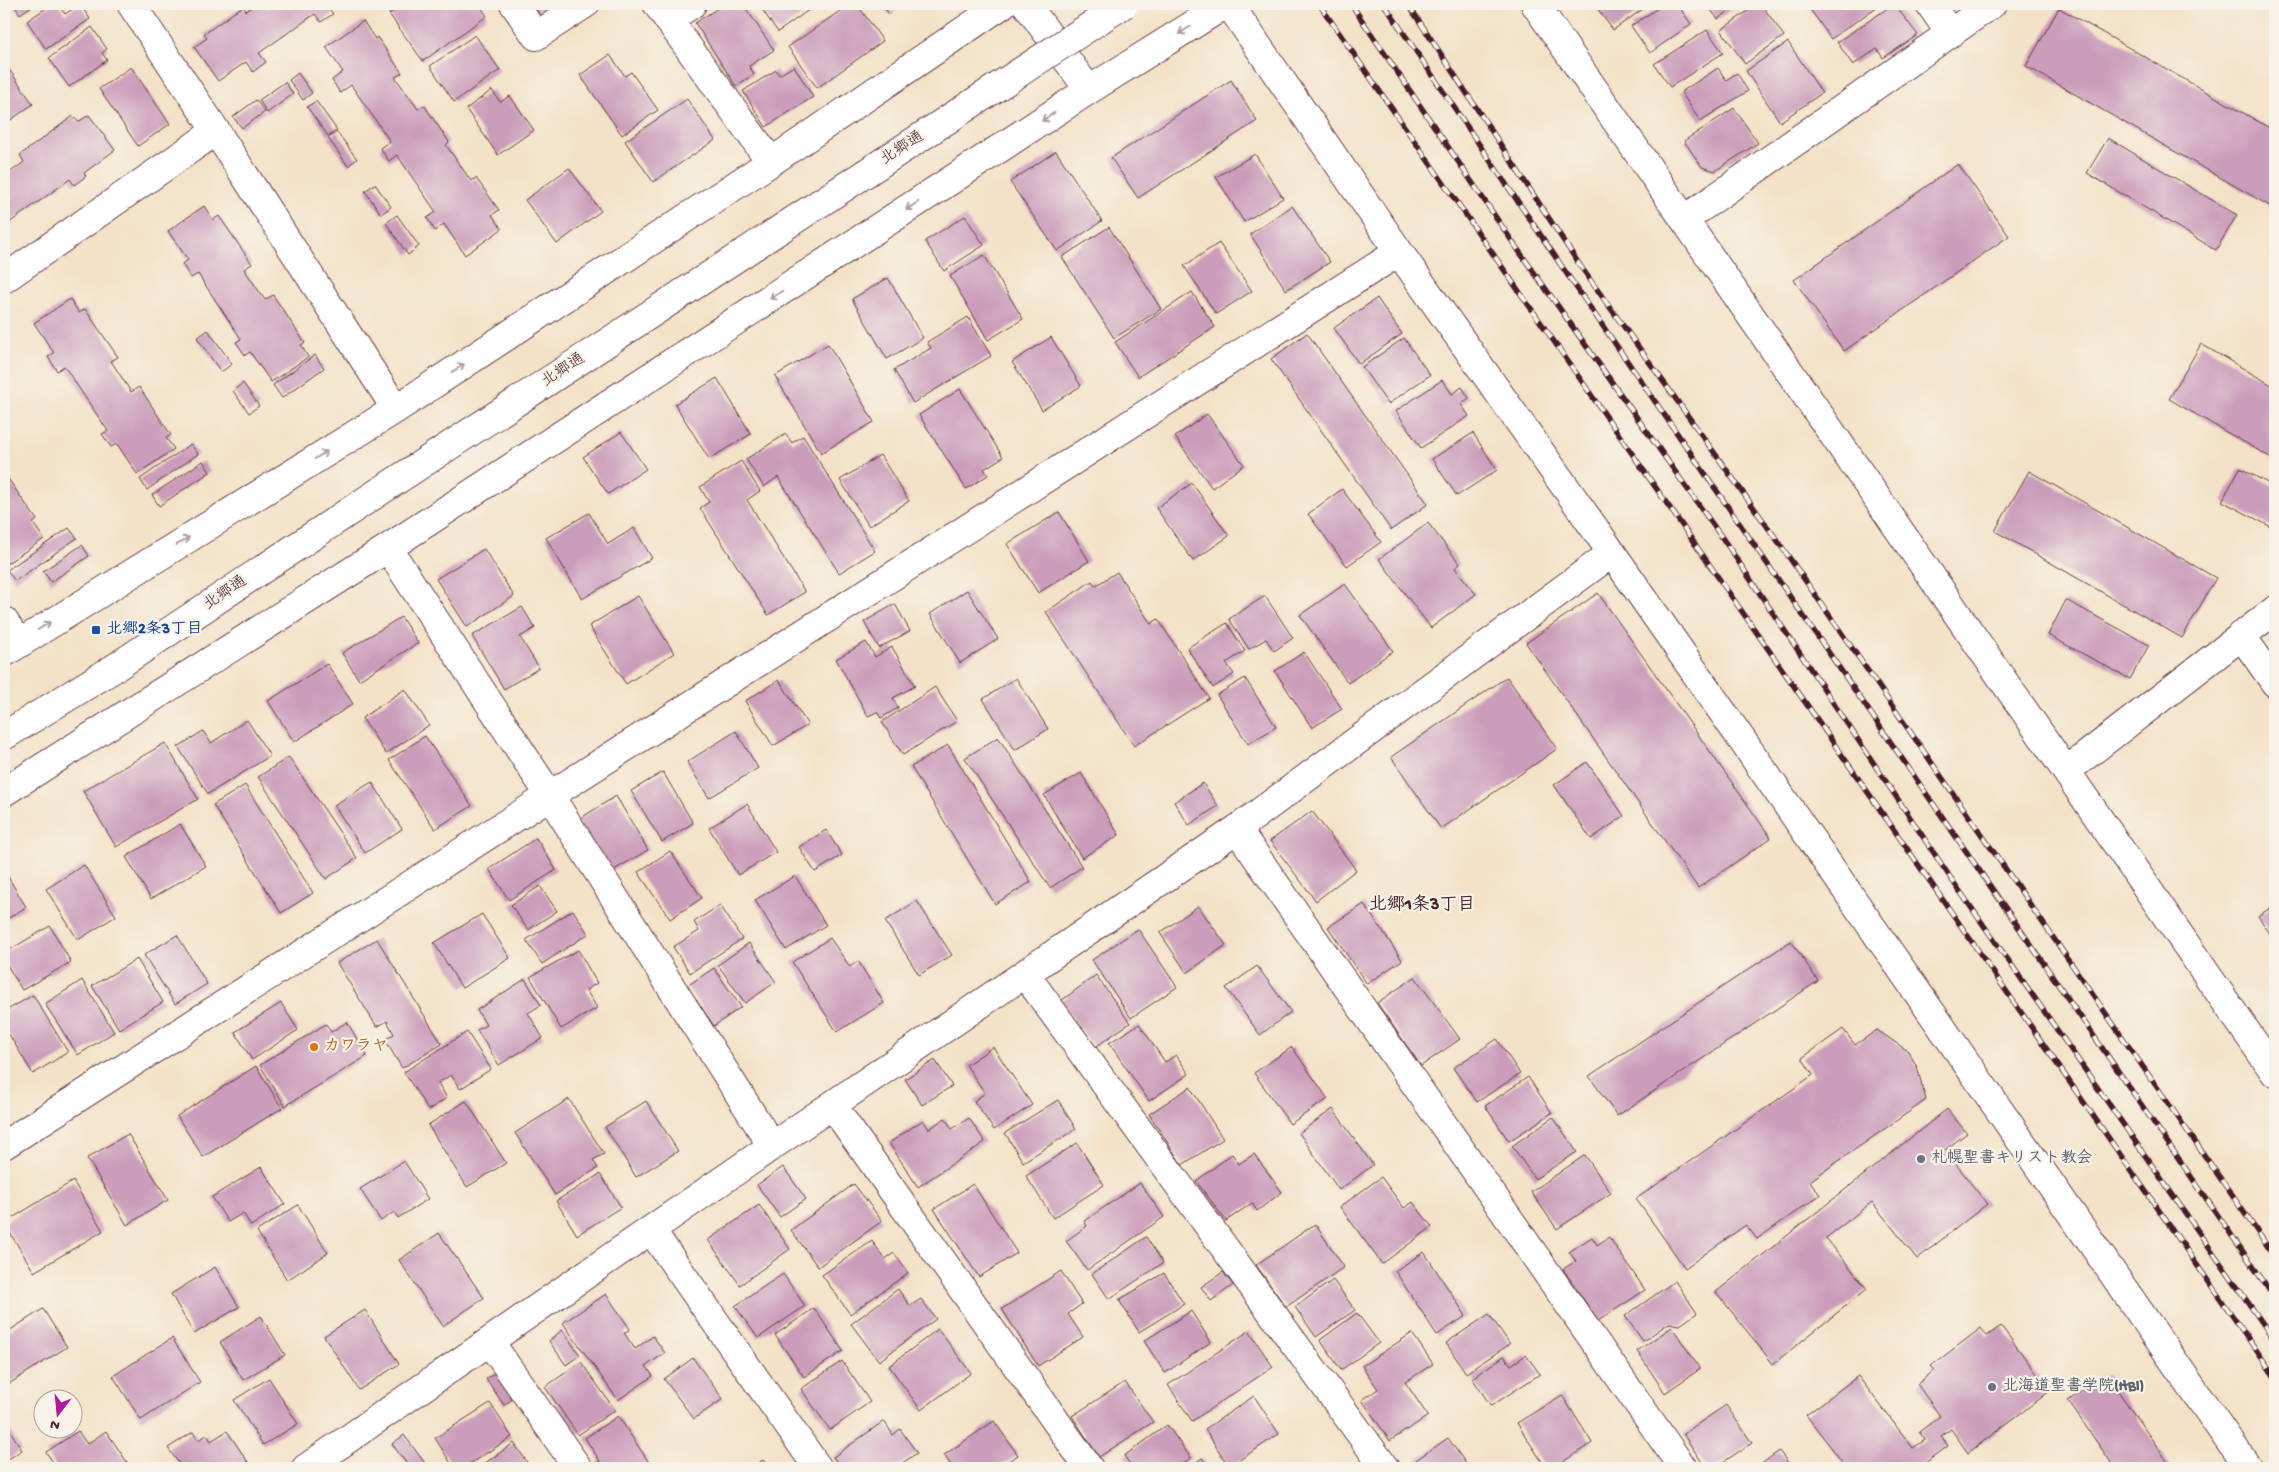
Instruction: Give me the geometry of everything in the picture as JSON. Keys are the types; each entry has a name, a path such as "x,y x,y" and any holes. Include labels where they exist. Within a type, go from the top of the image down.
{"street":[{"path":"130,4 216,131 396,409"},
{"path":"514,4 536,36 585,4"},
{"path":"692,4 663,12 771,162"},
{"path":"9,639 396,409 771,162 1003,4"},
{"path":"1026,4 1089,90"},
{"name":"北郷通","path":"4,736 113,669 359,505 1124,4"},
{"path":"4,792 388,548 1089,90 1228,4 1398,252 1612,553 2248,1468"},
{"path":"1535,4 2275,1073"},
{"path":"1930,4 1950,33"},
{"path":"1685,219 1992,4"},
{"path":"4,279 216,131"},
{"path":"4,1145 1398,252"},
{"path":"388,548 550,796 772,1146"},
{"path":"306,1468 772,1146 1237,829 1612,553"},
{"path":"2066,771 2275,610"},
{"path":"2241,635 2275,683"},
{"path":"1237,829 1683,1468"},
{"path":"1025,974 1385,1468"},
{"path":"832,1105 1089,1468"},
{"path":"651,1230 818,1468"},
{"path":"490,1342 578,1468"}],"building":[{"path":"13,4 35,4 20,14"},
{"path":"52,4 58,4 65,14 80,4 90,19 46,49 27,21"},
{"path":"256,4 330,4 327,6 333,14 321,22 315,14 259,53 266,62 253,72 246,62 218,81 194,47 207,38 204,34 243,6 246,11"},
{"path":"404,4 479,4 487,16 423,61 389,14"},
{"path":"532,4 561,4 542,17"},
{"path":"724,4 743,4 774,50 749,66 754,74 736,86 695,23"},
{"path":"758,4 817,4 778,32"},
{"path":"850,4 857,4 883,41 817,88 788,47"},
{"path":"882,4 903,4 889,14"},
{"path":"1594,4 1650,4 1613,30"},
{"path":"1664,4 1677,4 1691,24 1650,53 1631,26"},
{"path":"1706,4 1739,4 1718,19"},
{"path":"1758,4 1761,4 1784,36 1745,64 1721,30"},
{"path":"1818,4 1881,4 1831,39 1810,9"},
{"path":"1894,4 1918,35 1883,58 1877,49 1853,65 1837,42"},
{"path":"2059,8 2275,131 2275,209 2026,66"},
{"path":"363,21 375,39 377,37 402,73 395,77 418,109 424,105 449,142 446,145 471,181 476,178 499,210 492,215 502,229 465,255 444,224 435,231 427,218 436,212 397,155 389,161 380,148 390,141 351,85 340,93 332,80 343,72 326,47"},
{"path":"92,27 107,49 102,53 107,60 69,87 49,58"},
{"path":"1707,30 1723,53 1670,87 1654,64"},
{"path":"475,35 500,70 454,102 430,66"},
{"path":"1788,42 1822,93 1780,122 1746,71"},
{"path":"610,55 625,76 631,72 658,110 622,135 580,75"},
{"path":"4,62 33,104 4,125"},
{"path":"794,66 813,97 766,127 743,91 776,70 779,75"},
{"path":"131,67 170,124 138,146 99,89"},
{"path":"1718,68 1726,80 1737,73 1748,91 1700,121 1681,92"},
{"path":"298,73 312,93 303,100 289,80"},
{"path":"1231,80 1257,121 1138,198 1111,158"},
{"path":"285,82 293,94 267,113 259,100"},
{"path":"492,90 500,102 510,96 534,130 498,155 466,109"},
{"path":"687,99 715,140 653,182 625,141"},
{"path":"256,100 265,112 242,128 233,117"},
{"path":"316,101 337,130 328,136 307,107"},
{"path":"1734,108 1758,143 1715,171 1702,167 1684,141"},
{"path":"89,115 115,150 84,173 86,176 74,185 70,179 5,226 8,230 4,234 4,177 24,162 20,155 73,116 78,122"},
{"path":"337,132 357,159 348,166 328,138"},
{"path":"2108,138 2237,215 2216,250 2087,173"},
{"path":"1056,151 1102,221 1057,251 1010,182"},
{"path":"1255,154 1283,198 1244,222 1216,177"},
{"path":"1958,164 2009,236 1844,351 1794,280"},
{"path":"569,168 601,211 557,244 525,200"},
{"path":"375,184 391,207 381,214 365,191"},
{"path":"204,206 213,220 219,216 252,264 244,269 265,300 273,295 305,343 301,345 308,357 271,382 250,352 245,355 236,342 241,339 198,274 191,278 182,264 188,260 168,231"},
{"path":"1292,206 1330,262 1286,290 1250,234"},
{"path":"397,215 419,246 408,255 386,223"},
{"path":"965,216 984,245 944,271 925,241"},
{"path":"1109,227 1161,309 1114,338 1062,257"},
{"path":"1219,243 1252,291 1216,314 1184,266"},
{"path":"984,255 1023,319 988,340 950,276"},
{"path":"888,278 923,338 887,359 852,299"},
{"path":"1192,292 1215,327 1138,377 1115,342"},
{"path":"1377,298 1402,334 1359,364 1334,328"},
{"path":"70,299 79,313 85,309 118,357 111,361 131,392 139,387 171,435 166,438 174,449 137,474 117,444 111,447 102,434 108,431 64,366 57,371 48,357 54,353 34,323"},
{"path":"968,317 991,356 913,403 894,370 931,348 927,342"},
{"path":"208,330 232,364 221,372 197,338"},
{"path":"1307,333 1428,504 1391,530 1271,359"},
{"path":"1051,337 1081,386 1042,410 1012,362"},
{"path":"1404,338 1430,375 1388,404 1362,367"},
{"path":"828,344 874,422 821,453 775,376"},
{"path":"2201,344 2275,387 2275,460 2169,399"},
{"path":"315,355 324,368 282,398 273,385"},
{"path":"717,378 751,434 709,459 675,404"},
{"path":"1442,380 1452,394 1462,387 1469,398 1461,404 1469,416 1421,448 1396,411"},
{"path":"243,383 259,406 249,413 233,391"},
{"path":"960,389 1003,457 984,469 988,475 966,489 919,415"},
{"path":"1207,414 1244,465 1212,488 1175,437"},
{"path":"621,432 646,469 608,494 583,457"},
{"path":"1473,433 1497,470 1457,496 1432,459"},
{"path":"786,434 792,443 803,436 875,551 839,573 778,477 764,487 746,459"},
{"path":"191,444 198,454 147,490 140,479"},
{"path":"880,455 909,501 869,526 840,480"},
{"path":"203,461 210,472 159,506 152,495"},
{"path":"741,461 760,491 747,500 805,592 768,615 700,508 709,502 700,487"},
{"path":"2240,468 2275,487 2275,529 2222,501"},
{"path":"2029,471 2216,578 2182,638 1995,531"},
{"path":"4,473 37,520 33,523 44,539 6,564 4,560"},
{"path":"1192,483 1229,536 1193,561 1156,508"},
{"path":"1342,489 1381,542 1347,566 1308,514"},
{"path":"1059,512 1089,561 1038,593 1007,544"},
{"path":"589,513 608,544 634,528 652,558 582,599 546,538"},
{"path":"1428,523 1460,564 1455,568 1476,594 1431,628 1379,559"},
{"path":"69,528 77,538 15,581 7,570"},
{"path":"82,545 89,556 51,582 43,571"},
{"path":"484,549 514,596 467,627 436,579"},
{"path":"1117,572 1151,624 1158,619 1209,698 1134,746 1046,612 1092,581 1095,586"},
{"path":"1345,584 1393,651 1348,683 1300,615"},
{"path":"967,590 998,639 960,663 930,614"},
{"path":"1598,593 1771,838 1698,888 1526,643"},
{"path":"638,596 674,653 626,684 589,626"},
{"path":"1265,596 1293,638 1274,651 1266,639 1249,649 1229,619"},
{"path":"2066,600 2149,645 2130,679 2048,635"},
{"path":"895,604 910,631 879,648 864,622"},
{"path":"522,607 535,628 520,637 539,668 504,689 472,636"},
{"path":"401,617 418,643 359,680 342,653"},
{"path":"1227,623 1245,651 1226,663 1234,674 1213,688 1187,648"},
{"path":"866,642 875,657 892,647 915,686 893,698 898,708 881,718 877,712 868,716 836,659"},
{"path":"1304,652 1342,709 1312,728 1275,671"},
{"path":"327,664 353,704 294,742 268,701"},
{"path":"1507,677 1557,749 1441,829 1391,757"},
{"path":"1016,678 1048,729 1015,750 983,699"},
{"path":"1245,678 1276,727 1248,744 1217,695"},
{"path":"779,680 808,725 773,746 745,701"},
{"path":"935,687 957,721 903,755 882,722"},
{"path":"405,689 429,725 386,754 362,718"},
{"path":"247,720 270,756 208,794 178,747 203,731 211,743"},
{"path":"736,731 758,768 709,798 687,762"},
{"path":"425,736 472,806 435,829 389,760"},
{"path":"998,737 1082,867 1050,888 965,758"},
{"path":"165,743 198,799 116,847 83,791"},
{"path":"948,745 1031,882 995,904 911,767"},
{"path":"289,757 357,858 326,879 258,777"},
{"path":"1587,762 1624,816 1591,839 1554,785"},
{"path":"663,772 693,823 662,842 631,791"},
{"path":"1081,773 1119,835 1082,858 1044,795"},
{"path":"372,782 402,829 365,853 334,805"},
{"path":"1203,783 1218,806 1189,825 1174,802"},
{"path":"245,785 313,893 281,913 213,805"},
{"path":"616,796 648,850 609,873 576,821"},
{"path":"747,804 776,852 738,875 709,828"},
{"path":"1312,811 1356,870 1316,901 1270,841"},
{"path":"180,824 206,866 151,899 126,857"},
{"path":"826,830 842,855 815,872 799,847"},
{"path":"536,838 556,870 509,900 489,869"},
{"path":"670,851 702,898 670,919 638,872"},
{"path":"84,865 116,916 78,940 46,889"},
{"path":"4,870 26,907 4,921"},
{"path":"795,876 826,925 786,950 755,900"},
{"path":"540,886 557,911 528,930 511,905"},
{"path":"917,901 952,955 919,975 885,921"},
{"path":"1364,904 1402,960 1367,984 1328,927"},
{"path":"720,905 742,939 690,973 673,947 699,931 694,922"},
{"path":"2275,905 2275,941 2258,916"},
{"path":"1198,906 1226,945 1187,973 1160,933"},
{"path":"573,910 588,934 542,964 526,940"},
{"path":"482,914 510,958 462,988 434,943"},
{"path":"50,926 71,962 22,990 4,960 4,953"},
{"path":"1138,929 1177,987 1131,1018 1092,960"},
{"path":"177,935 207,984 175,1004 144,955"},
{"path":"830,938 850,967 858,961 884,1003 837,1032 792,962"},
{"path":"377,939 442,1044 402,1068 385,1040 394,1034 387,1021 377,1027 337,963"},
{"path":"1791,941 1818,981 1617,1116 1589,1076"},
{"path":"749,943 776,982 745,1003 718,965"},
{"path":"578,950 597,983 586,990 597,1008 561,1029 530,977"},
{"path":"137,959 163,1002 119,1029 92,986"},
{"path":"1257,966 1291,1012 1260,1035 1226,988"},
{"path":"714,968 741,1007 714,1026 687,986"},
{"path":"1096,975 1130,1023 1094,1048 1061,1001"},
{"path":"1415,977 1460,1039 1421,1066 1377,1003"},
{"path":"525,979 541,1005 528,1013 543,1038 499,1065 477,1030 486,1025 477,1010"},
{"path":"82,980 114,1032 78,1055 45,1004"},
{"path":"33,995 68,1052 33,1074 4,1026 4,1012"},
{"path":"281,1003 298,1030 252,1060 235,1032"},
{"path":"347,1022 367,1056 285,1106 260,1065 326,1024 331,1032"},
{"path":"1139,1024 1165,1062 1176,1055 1189,1074 1149,1101 1109,1043"},
{"path":"1843,1029 1855,1045 1877,1030 1908,1051 1917,1067 1926,1100 1810,1181 1820,1195 1757,1239 1746,1225 1685,1268 1636,1199 1813,1075 1802,1058"},
{"path":"467,1032 491,1069 460,1089 451,1075 438,1083 447,1098 428,1110 404,1072"},
{"path":"1497,1039 1520,1074 1477,1102 1453,1068"},
{"path":"993,1047 1032,1105 994,1130 974,1101 985,1093 966,1065"},
{"path":"1292,1047 1328,1099 1290,1124 1254,1073"},
{"path":"935,1060 952,1086 922,1105 905,1079"},
{"path":"256,1066 282,1108 203,1157 177,1116"},
{"path":"1528,1077 1552,1113 1509,1141 1485,1106"},
{"path":"1190,1087 1223,1139 1182,1165 1149,1114"},
{"path":"569,1099 604,1154 593,1160 598,1168 555,1195 515,1133"},
{"path":"1058,1100 1076,1129 1023,1162 1005,1133"},
{"path":"466,1101 506,1163 467,1187 428,1125"},
{"path":"646,1101 678,1151 636,1177 605,1127"},
{"path":"1333,1109 1373,1165 1339,1190 1299,1133"},
{"path":"1947,1109 1967,1133 1945,1150 1987,1204 1917,1259 1872,1202 1826,1238 1867,1289 1773,1364 1716,1292"},
{"path":"1553,1117 1577,1152 1535,1179 1512,1146"},
{"path":"945,1118 952,1129 969,1118 985,1142 918,1187 889,1143 923,1120 929,1129"},
{"path":"128,1134 168,1200 127,1225 87,1158"},
{"path":"1077,1143 1104,1185 1053,1218 1026,1176"},
{"path":"1232,1154 1239,1164 1254,1154 1282,1192 1257,1211 1252,1203 1226,1221 1196,1181"},
{"path":"1585,1155 1611,1193 1557,1229 1531,1192"},
{"path":"404,1161 428,1199 398,1218 394,1212 381,1221 360,1189"},
{"path":"261,1167 285,1204 251,1226 243,1213 228,1222 212,1197"},
{"path":"783,1167 806,1199 780,1217 757,1185"},
{"path":"600,1174 621,1207 577,1235 556,1201"},
{"path":"1381,1177 1404,1208 1413,1202 1432,1227 1382,1264 1340,1207"},
{"path":"73,1181 103,1231 34,1272 4,1223"},
{"path":"1140,1183 1164,1217 1087,1270 1066,1241 1087,1226 1084,1221"},
{"path":"854,1184 882,1221 818,1267 791,1230"},
{"path":"973,1184 1017,1253 979,1277 934,1209"},
{"path":"298,1205 328,1253 287,1280 257,1231"},
{"path":"759,1205 790,1249 740,1285 708,1240"},
{"path":"1315,1224 1344,1267 1286,1307 1256,1265"},
{"path":"439,1233 484,1298 443,1326 399,1260"},
{"path":"1146,1237 1163,1263 1109,1299 1092,1274"},
{"path":"1592,1237 1597,1245 1609,1237 1645,1290 1598,1321 1563,1269 1576,1261 1569,1252"},
{"path":"872,1241 885,1259 894,1253 908,1273 850,1314 822,1275"},
{"path":"1424,1252 1466,1316 1437,1335 1395,1271"},
{"path":"215,1267 239,1307 194,1334 171,1294"},
{"path":"1061,1271 1082,1304 1068,1314 1083,1337 1038,1366 1002,1309"},
{"path":"1223,1272 1233,1285 1211,1301 1201,1287"},
{"path":"1164,1273 1184,1304 1139,1332 1119,1300"},
{"path":"783,1274 805,1306 758,1338 735,1306"},
{"path":"1333,1280 1355,1310 1316,1337 1295,1307"},
{"path":"1675,1281 1697,1313 1680,1325 1669,1323 1643,1341 1625,1316"},
{"path":"898,1289 910,1306 921,1299 936,1319 879,1361 851,1324"},
{"path":"606,1294 630,1329 624,1333 635,1349 653,1336 665,1353 646,1366 653,1376 618,1400 563,1323"},
{"path":"814,1308 843,1351 804,1377 775,1335"},
{"path":"43,1309 67,1347 4,1387 4,1334"},
{"path":"365,1310 399,1364 359,1390 324,1336"},
{"path":"1191,1311 1211,1342 1165,1373 1144,1341"},
{"path":"1357,1313 1379,1343 1341,1370 1320,1340"},
{"path":"1489,1314 1510,1344 1466,1373 1446,1343"},
{"path":"261,1316 285,1355 243,1380 220,1342"},
{"path":"2001,1326 2050,1391 1968,1453 1951,1429 1941,1436 1948,1446 1921,1468 1847,1468 1806,1415 1858,1376 1913,1448 1925,1440 1919,1432 1940,1416 1917,1384 1935,1370 1931,1366 1981,1328 1987,1336"},
{"path":"1672,1327 1700,1369 1665,1393 1637,1351"},
{"path":"938,1329 971,1373 921,1410 889,1366"},
{"path":"562,1330 580,1355 566,1365 549,1341"},
{"path":"1249,1331 1273,1367 1192,1421 1168,1385"},
{"path":"1412,1333 1433,1364 1405,1382 1428,1416 1390,1441 1362,1400 1378,1389 1362,1366"},
{"path":"172,1338 200,1382 141,1420 113,1376"},
{"path":"1526,1355 1540,1374 1491,1406 1472,1378 1504,1356 1511,1365"},
{"path":"693,1358 723,1399 694,1419 664,1379"},
{"path":"842,1361 870,1402 830,1430 801,1389"},
{"path":"581,1362 615,1410 578,1435 545,1387"},
{"path":"496,1372 514,1398 504,1405 486,1379"},
{"path":"2106,1374 2172,1468 2115,1468 2068,1401"},
{"path":"269,1378 298,1424 263,1445 234,1400"},
{"path":"1125,1382 1153,1422 1099,1457 1072,1416"},
{"path":"1562,1395 1592,1443 1553,1468 1546,1468 1517,1423"},
{"path":"1254,1396 1279,1434 1229,1467 1205,1429"},
{"path":"490,1403 512,1437 463,1468 454,1468 435,1438"},
{"path":"1726,1405 1752,1443 1714,1468 1706,1468 1683,1434"},
{"path":"618,1416 652,1467 599,1468 596,1464 600,1461 585,1438"},
{"path":"4,1421 22,1450 4,1462"},
{"path":"884,1421 893,1435 900,1429 917,1453 895,1468 841,1468 833,1457"},
{"path":"994,1421 1018,1455 998,1468 953,1468 944,1455"},
{"path":"1167,1425 1191,1458 1176,1468 1133,1468 1124,1456"},
{"path":"106,1431 131,1468 57,1468 46,1452 64,1440 82,1440 82,1437 87,1444"},
{"path":"227,1431 252,1468 182,1468 168,1448 193,1432 198,1440 207,1435 211,1441"},
{"path":"404,1435 427,1466 425,1468 410,1468 392,1444"},
{"path":"1448,1438 1469,1468 1413,1468 1410,1464"},
{"path":"514,1443 531,1468 478,1468"},
{"path":"1779,1451 1792,1468 1756,1468"},
{"path":"1202,1458 1209,1468 1187,1468"},
{"path":"763,1460 769,1468 750,1468"}],"railway":[{"path":"1319,4 2275,1377"},
{"path":"1351,4 1514,244 1730,549 1952,880 2275,1341"},
{"path":"1384,4 1569,277 2275,1298"},
{"path":"1408,4 1581,267 1777,540 2275,1257"}],"place":[{"name":"北郷2条3丁目","path":"96,630"},
{"name":"カワラヤ","path":"314,1047"},
{"name":"札幌聖書キリスト教会","path":"1921,1159"},
{"name":"北海道聖書学院(HBI)","path":"1992,1387"}],"district":[{"name":"北郷1条3丁目","path":"1422,905"}]}
